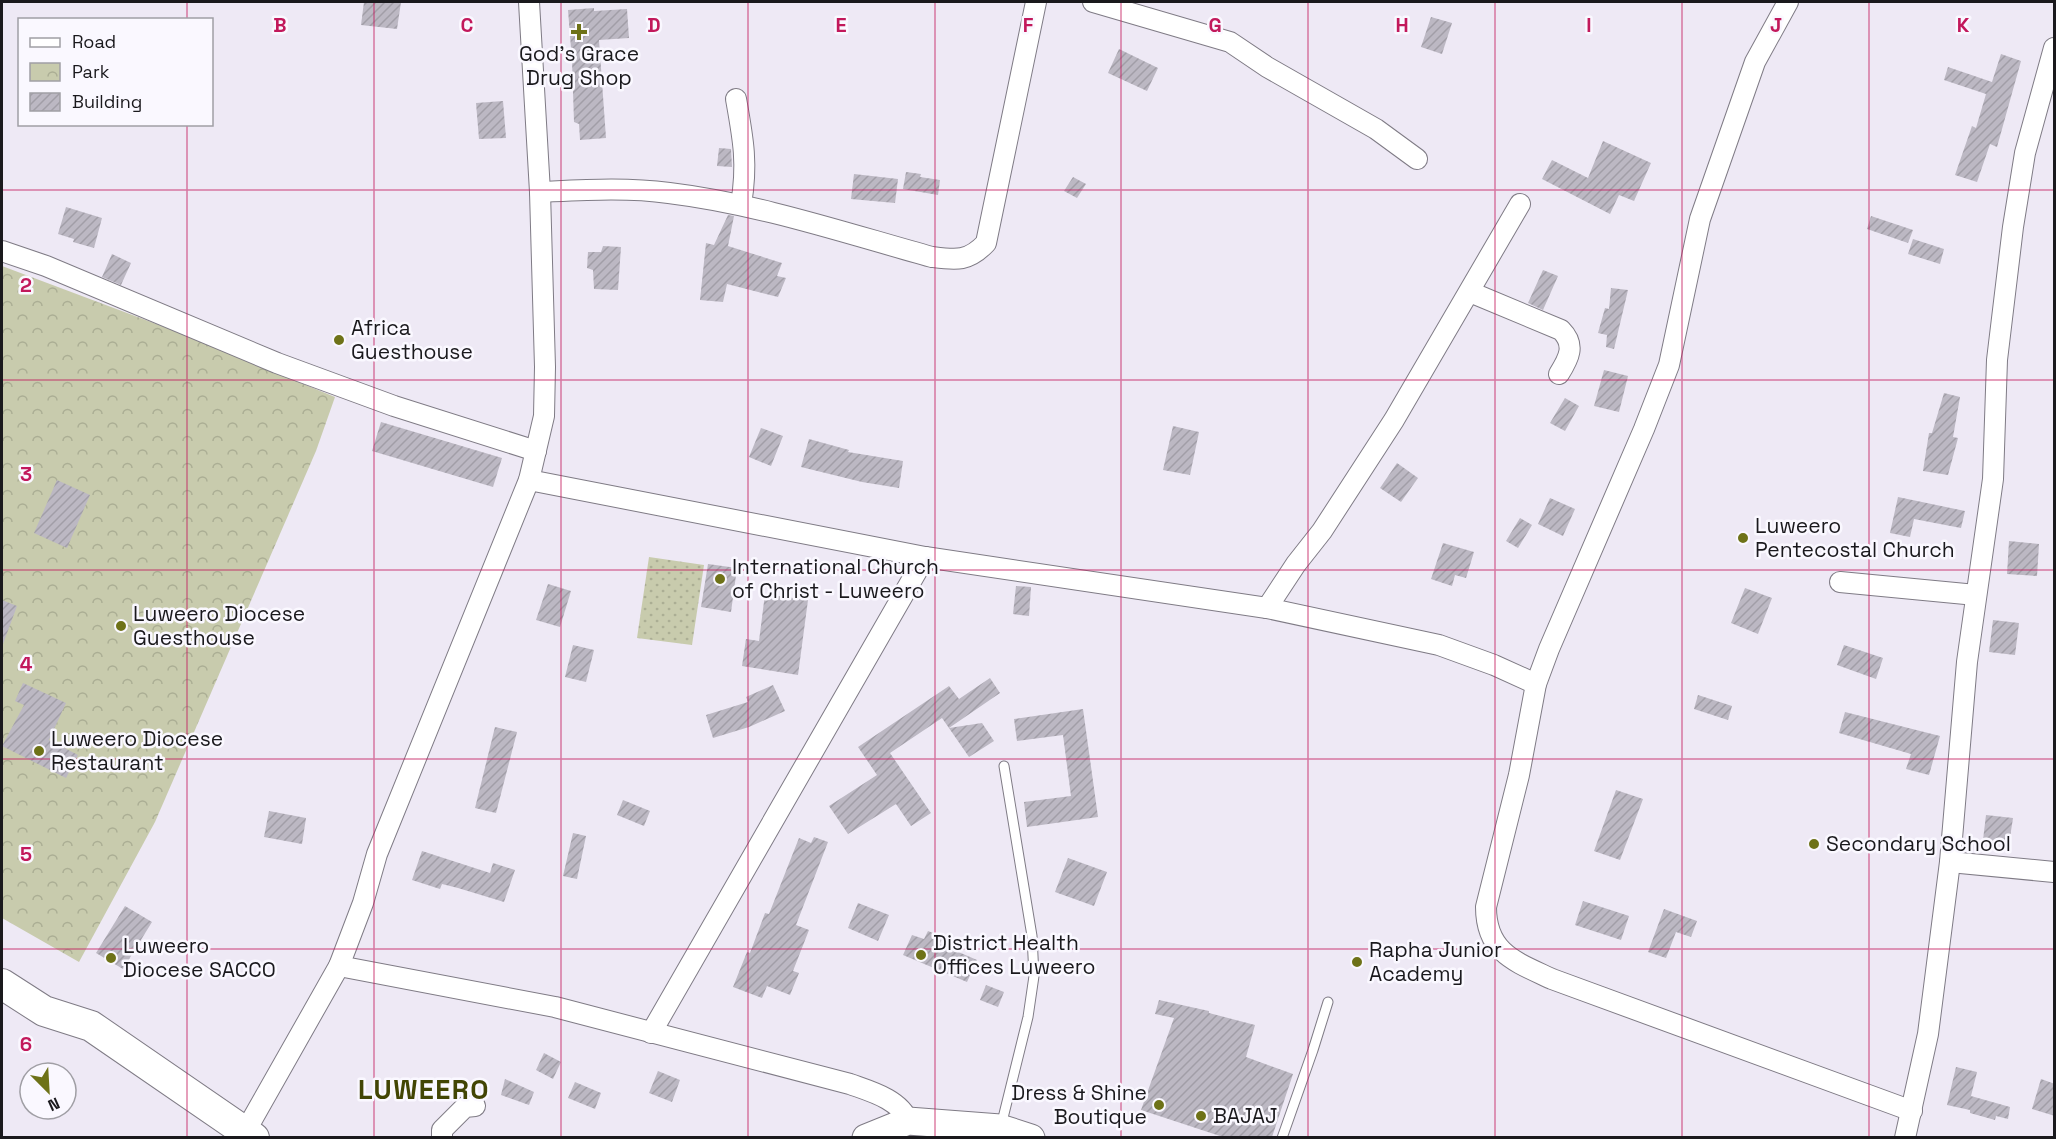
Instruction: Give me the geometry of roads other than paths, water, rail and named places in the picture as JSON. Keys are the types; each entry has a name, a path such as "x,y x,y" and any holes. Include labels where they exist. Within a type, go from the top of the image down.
{"main road":[{"path":"2,984 44,1011 91,1026 249,1135"},
{"path":"866,1137 908,1121 1000,1128 1031,1137"}],"street":[{"path":"249,1135 339,966 363,903 377,854 529,480 544,416 545,387 540,192 529,2"},
{"path":"540,192 606,189 668,192 741,204 932,257 954,260 966,258 986,243 1036,2"},
{"path":"1093,2 1230,42 1266,67 1376,129 1417,159"},
{"path":"1788,2 1755,62 1700,219 1669,365 1536,684 1519,775 1486,907 1486,923 1491,938 1502,951 1515,961 1552,979 1912,1111"},
{"path":"1905,1137 1928,1034 1950,862 1967,662 1993,478 1997,360 2013,227 2025,153 2055,48"},
{"path":"736,99 745,148 746,168 741,204"},
{"path":"1267,608 1296,564 1322,531 1394,420 1520,204"},
{"path":"2,251 46,266 277,363 394,406 536,451"},
{"path":"1470,292 1561,330 1568,337 1570,345 1569,354 1559,374"},
{"path":"529,480 925,557 1267,608 1439,645 1494,665 1536,684"},
{"path":"651,1033 925,557"},
{"path":"1840,582 1976,595"},
{"path":"1950,862 2055,872"},
{"path":"339,966 555,1007 850,1084 891,1102 906,1116 908,1121"},
{"path":"442,1137 442,1130 465,1107 475,1106"}],"lane":[{"path":"1000,1128 1028,1017 1034,976 1032,936 1004,766"},
{"path":"1282,1137 1314,1050 1328,1002"}],"place":[{"name":"God's Grace Drug Shop","path":"579,32"},
{"name":"Africa Guesthouse","path":"339,340"},
{"name":"Luweero Pentecostal Church","path":"1743,538"},
{"name":"International Church of Christ - Luweero","path":"720,579"},
{"name":"Luweero Diocese Guesthouse","path":"121,626"},
{"name":"Luweero Diocese Restaurant","path":"39,751"},
{"name":"Secondary School","path":"1814,844"},
{"name":"District Health Offices Luweero","path":"921,955"},
{"name":"Luweero Diocese SACCO","path":"111,958"},
{"name":"Rapha Junior Academy","path":"1357,962"},
{"name":"Dress & Shine Boutique","path":"1159,1105"},
{"name":"BAJAJ","path":"1201,1116"}],"district":[{"name":"LUWEERO","path":"424,1090"}]}
